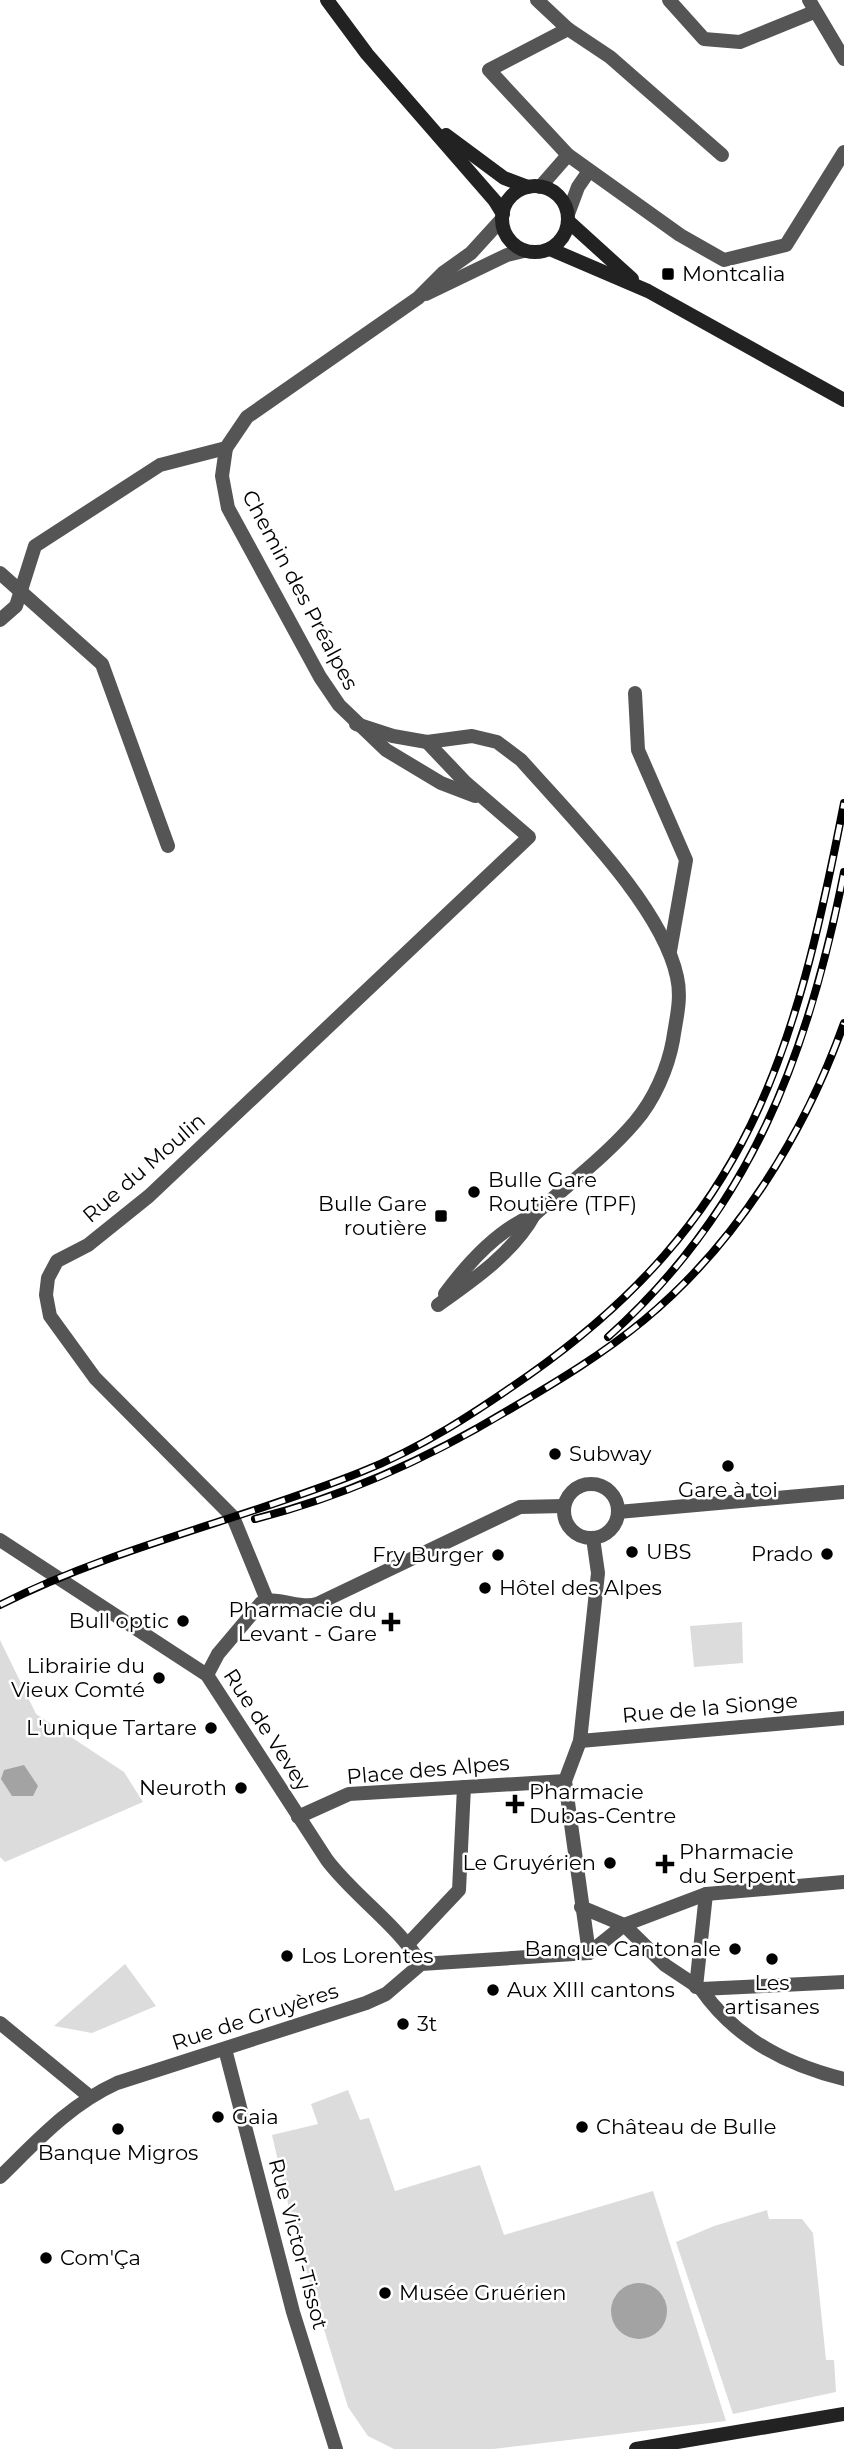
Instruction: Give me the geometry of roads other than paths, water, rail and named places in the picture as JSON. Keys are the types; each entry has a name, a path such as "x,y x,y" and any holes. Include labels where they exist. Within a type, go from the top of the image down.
{"street":[{"path":"327,0 367,54 495,201 508,238 524,251"},
{"path":"537,0 568,29 610,57 722,155"},
{"path":"670,0 704,39 740,42 812,6 844,59"},
{"path":"568,29 489,70 568,155 680,235 724,260 786,245 844,152"},
{"path":"415,110 504,178 560,198 568,218 648,291"},
{"path":"418,298 443,273 471,253 502,217 513,195 534,187 568,155"},
{"path":"0,620 16,606 36,546 160,465 226,448 247,417 418,298 507,255 524,251 537,253 550,249 563,238 578,187 589,171"},
{"path":"550,249 648,291 844,400"},
{"name":"Chemin des Préalpes","path":"226,448 222,476 228,508 320,677 356,724 386,750 430,776 482,799 506,815 528,837"},
{"path":"0,573 102,664 168,846"},
{"path":"635,692 638,750 686,860 670,951"},
{"path":"356,724 393,736 427,741 472,736 497,742 521,760 647,908 670,951 680,996 671,1050 660,1080 635,1121 534,1215 526,1230 471,1282 438,1305 470,1264 517,1222 534,1215"},
{"name":"Chemin des Préalpes","path":"427,741 482,799"},
{"name":"Rue du Moulin","path":"267,1600 233,1517 95,1378 61,1333 50,1316 46,1295 48,1278 57,1261 88,1245 149,1196 528,837"},
{"path":"590,1483 607,1489 617,1503 618,1512 617,1520 608,1532 593,1538 585,1537 571,1529 564,1506 573,1490 590,1483"},
{"path":"618,1512 844,1492"},
{"path":"206,1675 218,1654 257,1606 267,1600 308,1607 520,1507 564,1506"},
{"path":"589,1953 580,1907 565,1781 580,1741 597,1573 593,1538"},
{"name":"Rue de Vevey","path":"0,1540 206,1675 266,1762 298,1817 348,1887 409,1943 421,1964"},
{"name":"Rue de la Sionge","path":"580,1741 844,1717"},
{"name":"Place des Alpes","path":"298,1817 349,1794 565,1781"},
{"path":"409,1943 459,1890 464,1787"},
{"path":"421,1964 589,1953 624,1925 706,1894 844,1882"},
{"path":"699,1988 706,1894"},
{"path":"580,1907 624,1925 665,1965 699,1988 726,2020 759,2046 799,2065 844,2079"},
{"name":"Rue de Gruyères","path":"0,2177 57,2121 89,2096 117,2083 366,2003 386,1994 421,1964"},
{"path":"699,1988 844,1982"},
{"path":"0,2023 89,2096"},
{"name":"Rue Victor-Tissot","path":"225,2049 290,2298 336,2449"},
{"path":"636,2449 844,2414"}],"railway":[{"path":"0,1605 88,1566 316,1489 384,1462 427,1441 489,1402 529,1375 604,1316 664,1256 712,1192 751,1125 781,1054 805,977 844,803"},
{"path":"608,1337 657,1288 700,1236 736,1182 766,1126 791,1066 812,1004 844,872"},
{"path":"255,1519 355,1487 451,1443 563,1377 644,1320 708,1257 764,1185 809,1106 844,1023"}],"place":[{"name":"Montcalia","path":"668,274"},
{"name":"Bulle Gare Routière (TPF)","path":"474,1192"},
{"name":"Bulle Gare routière","path":"441,1216"},
{"name":"Subway","path":"555,1454"},
{"name":"Gare à toi","path":"728,1466"},
{"name":"UBS","path":"632,1552"},
{"name":"Prado","path":"827,1554"},
{"name":"Fry Burger","path":"498,1555"},
{"name":"Hôtel des Alpes","path":"485,1588"},
{"name":"Bull optic","path":"183,1621"},
{"name":"Pharmacie du Levant - Gare","path":"391,1622"},
{"name":"Librairie du Vieux Comté","path":"159,1678"},
{"name":"L'unique Tartare","path":"211,1728"},
{"name":"Neuroth","path":"241,1788"},
{"name":"Pharmacie Dubas-Centre","path":"515,1804"},
{"name":"Le Gruyérien","path":"610,1863"},
{"name":"Pharmacie du Serpent","path":"665,1864"},
{"name":"Banque Cantonale","path":"735,1949"},
{"name":"Los Lorentes","path":"287,1956"},
{"name":"Les artisanes","path":"772,1959"},
{"name":"Aux XIII cantons","path":"493,1990"},
{"name":"3t","path":"403,2024"},
{"name":"Gaia","path":"218,2117"},
{"name":"Château de Bulle","path":"582,2127"},
{"name":"Banque Migros","path":"118,2129"},
{"name":"Com'Ça","path":"46,2258"},
{"name":"Musée Gruérien","path":"385,2293"}]}
